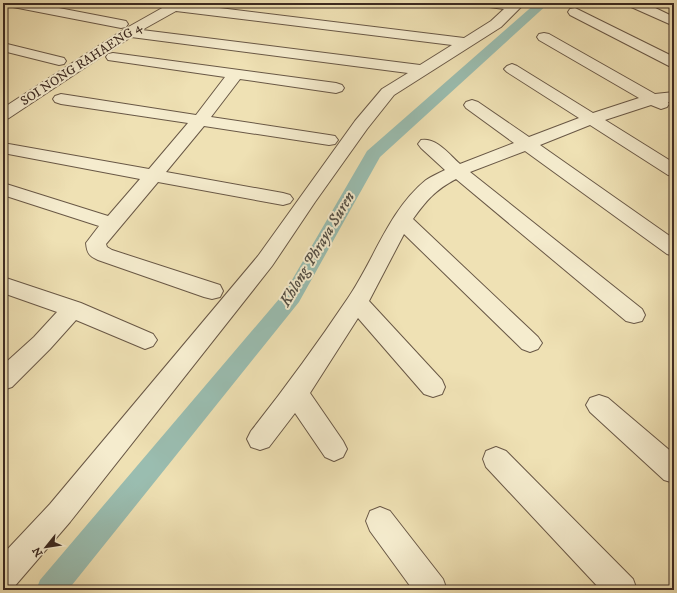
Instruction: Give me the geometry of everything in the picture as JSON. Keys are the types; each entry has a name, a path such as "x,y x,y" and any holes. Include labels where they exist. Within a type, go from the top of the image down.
{"street":[{"path":"13,3 125,28 424,70"},
{"path":"487,3 517,5"},
{"path":"634,3 674,22"},
{"path":"178,5 468,43"},
{"name":"SOI NONG RAHAENG 4","path":"3,115 125,28 178,5"},
{"path":"3,576 60,513 265,261 308,198 361,125 388,92 468,43 496,24 517,5"},
{"path":"575,12 674,63"},
{"path":"544,37 674,111"},
{"path":"3,47 59,61"},
{"path":"113,57 336,88"},
{"path":"512,69 674,171"},
{"path":"212,291 105,255 98,251 96,243 200,120 236,74"},
{"path":"260,439 296,393 357,302 402,220 419,197 434,183 457,171 591,119 652,99 674,97"},
{"path":"61,99 329,140"},
{"path":"472,105 674,249"},
{"path":"427,144 457,171 634,315"},
{"path":"3,148 283,199"},
{"path":"3,189 113,224"},
{"path":"402,220 530,343"},
{"path":"3,285 72,309 145,340"},
{"path":"357,302 433,387"},
{"path":"3,380 42,343 72,309"},
{"path":"296,393 334,448"},
{"path":"599,405 674,471"},
{"path":"496,459 622,590"},
{"path":"380,521 432,590"}],"waterway":[{"name":"Khlong Phraya Suren","path":"50,590 292,297 373,154 543,3"}]}
